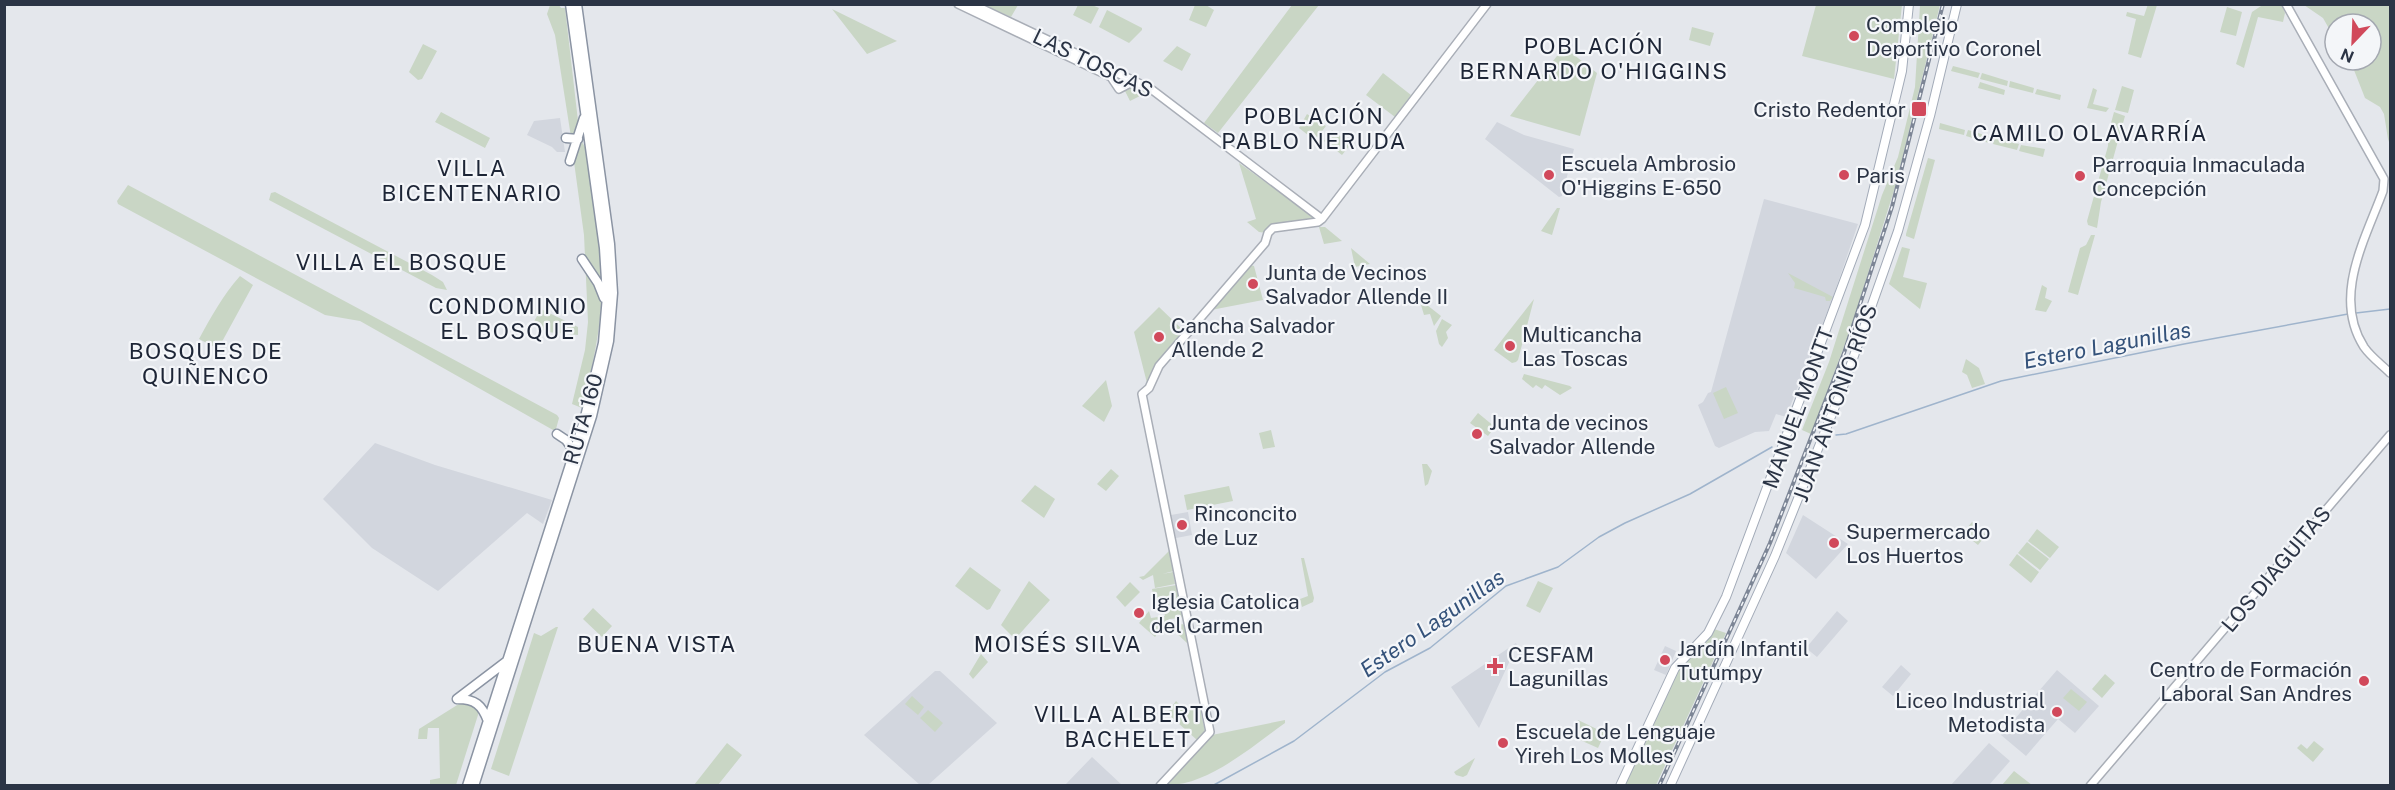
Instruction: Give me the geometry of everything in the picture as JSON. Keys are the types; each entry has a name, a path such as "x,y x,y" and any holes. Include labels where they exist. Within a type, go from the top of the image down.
{"highway":[{"name":"RUTA 160","path":"467,786 598,370 606,308 604,248 570,4"},
{"name":"RUTA 160","path":"474,786 592,416 609,342 613,293 610,244 577,4"},
{"path":"570,161 585,109"},
{"path":"566,138 578,139"},
{"path":"582,259 600,287 606,308"},
{"path":"557,434 566,440 574,451"},
{"path":"488,721 483,709 477,703 458,699 507,660"}],"main road":[{"name":"MANUEL MONTT","path":"1620,786 1675,668 1708,633 1726,597 1820,349 1869,211 1902,71 1909,4"},
{"name":"JUAN ANTONIO RÍOS","path":"1670,786 1775,556 1852,362 1894,246 1957,4"}],"street":[{"name":"LAS TOSCAS","path":"958,4 1111,77 1119,89 1134,81"},
{"name":"LAS TOSCAS","path":"972,4 1154,91 1322,219"},
{"path":"1161,786 1210,732 1143,394 1149,388 1159,366 1266,240 1272,229 1316,223 1322,219 1487,4"},
{"path":"2286,4 2384,181 2383,191 2355,265 2349,295 2353,319 2364,347 2391,373"},
{"name":"LOS DIAGUITAS","path":"2090,786 2391,435"}],"shaded area":[{"path":"560,118 565,152 557,152 552,147 527,135 534,121"},
{"name":"Escuela Ambrosio O'Higgins E-650","path":"1497,122 1524,135 1574,149 1562,196 1559,197 1485,139"},
{"path":"1764,199 1858,224 1833,297 1786,417 1776,414 1769,431 1755,432 1719,448 1715,446 1698,405 1711,392"},
{"path":"375,443 435,465 552,500 543,524 527,513 438,591 372,548 323,499"},
{"name":"Rinconcito de Luz","path":"1188,512 1192,535 1176,538 1171,515"},
{"path":"1803,515 1848,544 1816,579 1786,553"},
{"path":"1837,611 1848,621 1817,657 1806,648"},
{"name":"CESFAM Lagunillas","path":"1516,643 1517,645 1479,728 1451,687"},
{"name":"Jardín Infantil Tutumpy","path":"1665,646 1676,651 1666,675 1654,670"},
{"path":"1901,665 1911,674 1893,696 1882,687"},
{"name":"Liceo Industrial Metodista","path":"2057,670 2099,706 2075,733 2058,719 2026,756 2001,735"},
{"path":"935,671 940,671 997,723 928,785 920,785 864,735"},
{"path":"1989,743 2010,761 1989,785 1951,785"},
{"path":"1092,757 1122,785 1065,785"}],"green space":[{"path":"1018,4 1011,17 984,5"},
{"path":"2148,4 2157,5 2141,58 2128,54 2136,19 2126,16 2127,12 2144,16"},
{"path":"2264,4 2282,5 2285,13 2283,22 2258,17 2244,68 2236,64 2252,12"},
{"path":"550,5 565,8 578,121 577,135 571,137 555,35 547,14"},
{"path":"1078,5 1092,5 1099,8 1091,24 1073,15"},
{"path":"1195,5 1206,5 1214,10 1206,27 1189,20"},
{"path":"1292,5 1319,5 1218,133 1204,123"},
{"name":"Complejo Deportivo Coronel","path":"1816,5 1902,5 1894,79 1802,56"},
{"path":"1920,5 1940,5 1896,184 1850,331 1811,434 1802,430 1829,362 1882,195 1898,157 1915,87"},
{"path":"2304,5 2390,5 2390,145 2384,114 2380,107 2365,98 2355,72 2383,72 2383,12 2323,12 2323,18"},
{"path":"2227,7 2242,12 2236,36 2220,32"},
{"path":"832,9 897,41 867,54"},
{"path":"1107,10 1142,30 1129,43 1099,27"},
{"path":"1692,27 1714,33 1710,46 1689,40"},
{"path":"423,44 437,51 422,79 418,80 409,72"},
{"path":"1177,46 1191,54 1182,71 1163,61"},
{"path":"1564,47 1597,73 1580,136 1510,116"},
{"path":"1953,66 1980,73 1978,78 1951,71"},
{"path":"1383,73 1411,95 1395,117 1366,95"},
{"path":"1982,73 2008,81 2007,86 1980,79"},
{"path":"2010,81 2034,88 2033,93 2009,87"},
{"path":"1980,82 2005,90 2004,95 1978,88"},
{"path":"1133,84 1148,92 1130,101 1124,89"},
{"path":"2122,86 2134,90 2128,113 2115,110"},
{"path":"2093,88 2097,90 2093,104 2109,108 2106,112 2087,108"},
{"path":"2037,89 2061,95 2060,100 2035,94"},
{"path":"441,112 490,138 485,148 435,122"},
{"path":"2114,112 2125,116 2101,202 2097,228 2088,225 2087,221 2108,146 2108,134"},
{"path":"1307,114 1326,126 1316,139 1299,128"},
{"path":"1940,123 1965,130 1964,135 1939,129"},
{"path":"1332,130 1351,144 1342,155 1324,141"},
{"path":"1968,130 1991,137 1989,143 1966,136"},
{"path":"1995,138 2019,144 2017,150 1993,144"},
{"path":"582,142 592,182 597,218 602,289 595,349 582,408 572,404 585,350 588,322 584,235 574,162"},
{"path":"2021,145 2045,149 2043,157 2019,151"},
{"path":"1928,158 1935,160 1914,239 1906,234"},
{"path":"1239,163 1317,219 1284,224 1266,233 1259,232 1247,222 1256,219"},
{"path":"128,185 557,415 559,418 556,429 553,430 360,321 325,315 118,204 117,201"},
{"path":"275,192 432,275 443,282 447,290 436,288 269,200 271,193"},
{"path":"1557,208 1560,208 1552,235 1541,231"},
{"path":"1319,227 1325,227 1342,241 1324,244"},
{"path":"2091,235 2095,235 2078,295 2068,292 2080,248 2086,245"},
{"path":"1902,247 1910,249 1903,277 1927,283 1920,309 1889,284"},
{"path":"1351,248 1370,264 1355,267"},
{"path":"1250,265 1254,266 1263,300 1211,310"},
{"path":"1788,273 1833,297 1830,301 1826,301 1825,297 1794,288 1795,283"},
{"path":"240,276 253,285 218,349 199,339 223,298"},
{"path":"2042,285 2047,288 2045,298 2052,301 2046,312 2035,310"},
{"path":"1534,299 1518,360 1512,363 1494,350"},
{"path":"1421,305 1427,305 1441,316 1434,326 1430,314 1424,315"},
{"path":"1159,307 1184,331 1156,364 1147,383 1134,332"},
{"path":"541,309 578,327 578,335 547,332 532,325"},
{"path":"1442,319 1452,325 1446,332 1448,338 1442,347 1436,331"},
{"path":"1966,359 1979,368 1985,384 1972,388 1967,375 1962,372"},
{"path":"1524,374 1572,388 1560,395 1545,385 1542,389 1536,385 1533,388 1522,379"},
{"path":"1106,380 1112,406 1104,422 1082,406"},
{"path":"1726,387 1738,413 1724,419 1713,393"},
{"path":"1478,413 1495,427 1488,436 1470,423"},
{"path":"1271,430 1275,447 1263,449 1259,433"},
{"path":"1422,464 1427,464 1432,471 1428,484 1425,486"},
{"path":"1111,469 1119,476 1106,491 1097,484"},
{"path":"1035,485 1055,499 1044,518 1021,501"},
{"path":"1229,486 1233,501 1187,510 1184,495"},
{"path":"1972,522 1986,535 1978,545 1963,533"},
{"path":"2037,529 2059,547 2050,558 2028,541"},
{"path":"2027,542 2049,559 2040,570 2018,553"},
{"path":"1169,551 1174,571 1162,574 1173,572 1175,584 1155,588 1153,575 1143,580 1139,577 1144,576"},
{"path":"2017,554 2039,572 2031,583 2009,565"},
{"path":"1301,558 1304,558 1314,598 1313,602 1302,607 1300,599 1308,596"},
{"path":"970,567 1001,590 990,609 987,610 955,586"},
{"path":"1029,581 1050,600 1015,639 1001,625"},
{"path":"1538,581 1553,588 1540,613 1526,606"},
{"path":"1130,582 1140,592 1125,607 1116,597"},
{"path":"1177,585 1183,616 1169,619 1155,637 1139,623 1149,611 1151,618 1165,616 1161,598 1154,599 1152,589"},
{"path":"593,608 612,626 602,637 583,619"},
{"path":"1182,624 1186,626 1189,642 1187,643 1172,629"},
{"path":"558,627 509,776 491,769 534,633 541,636"},
{"path":"1714,629 1726,633 1656,785 1624,786 1680,665"},
{"path":"981,654 988,662 973,679 969,674"},
{"path":"2105,674 2115,683 2102,698 2092,689"},
{"path":"2071,689 2087,702 2079,711 2063,698"},
{"path":"912,696 924,707 918,715 905,704"},
{"path":"1176,701 1182,707 1199,704 1205,731 1197,740 1167,713"},
{"path":"462,702 478,709 478,715 456,785 430,785 430,780 440,778 439,728 428,728 427,739 418,739 419,729"},
{"path":"928,710 943,723 935,732 920,718"},
{"path":"1285,720 1285,723 1259,743 1213,772 1182,784 1167,785 1212,735"},
{"path":"1578,720 1605,733 1598,748 1571,736"},
{"path":"2314,741 2324,749 2313,762 2297,748 2301,744 2307,749"},
{"path":"727,743 742,755 718,785 694,785"},
{"path":"1475,758 1467,775 1463,777 1456,775 1454,772"},
{"path":"2014,771 2032,785 2002,785"}],"waterway":[{"name":"Estero Lagunillas","path":"2356,313 2390,309"},
{"name":"Estero Lagunillas","path":"1836,435 1846,434 2001,381 2348,314"},
{"name":"Estero Lagunillas","path":"1212,786 1294,741 1385,672 1430,648 1506,586 1558,567 1599,537 1690,494 1772,447"}],"railway":[{"path":"1659,786 1770,543 1844,353 1892,207 1943,4"}],"place":[{"name":"Complejo Deportivo Coronel","path":"1854,36"},
{"name":"Cristo Redentor","path":"1919,109"},
{"name":"Escuela Ambrosio O'Higgins E-650","path":"1549,175"},
{"name":"Paris","path":"1844,175"},
{"name":"Parroquia Inmaculada Concepción","path":"2080,176"},
{"name":"Junta de Vecinos Salvador Allende II","path":"1253,284"},
{"name":"Cancha Salvador Allende 2","path":"1159,337"},
{"name":"Multicancha Las Toscas","path":"1510,346"},
{"name":"Junta de vecinos Salvador Allende","path":"1477,434"},
{"name":"Rinconcito de Luz","path":"1182,525"},
{"name":"Supermercado Los Huertos","path":"1834,543"},
{"name":"Iglesia Catolica del Carmen","path":"1139,613"},
{"name":"Jardín Infantil Tutumpy","path":"1665,660"},
{"name":"CESFAM Lagunillas","path":"1495,666"},
{"name":"Centro de Formación Laboral San Andres","path":"2364,681"},
{"name":"Liceo Industrial Metodista","path":"2057,712"},
{"name":"Escuela de Lenguaje Yireh Los Molles","path":"1503,743"}],"district":[{"name":"POBLACIÓN BERNARDO O'HIGGINS","path":"1594,58"},
{"name":"POBLACIÓN PABLO NERUDA","path":"1314,128"},
{"name":"CAMILO OLAVARRÍA","path":"2090,133"},
{"name":"VILLA BICENTENARIO","path":"472,180"},
{"name":"VILLA EL BOSQUE","path":"402,262"},
{"name":"CONDOMINIO EL BOSQUE","path":"508,318"},
{"name":"BOSQUES DE QUIÑENCO","path":"206,364"},
{"name":"BUENA VISTA","path":"657,644"},
{"name":"MOISÉS SILVA","path":"1058,644"},
{"name":"VILLA ALBERTO BACHELET","path":"1128,726"}]}
